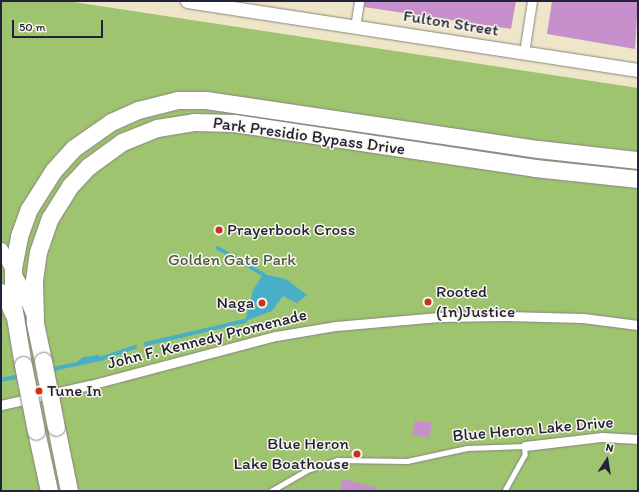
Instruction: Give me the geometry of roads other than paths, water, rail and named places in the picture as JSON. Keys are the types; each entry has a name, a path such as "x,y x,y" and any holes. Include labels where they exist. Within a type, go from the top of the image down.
{"highway":[{"name":"Park Presidio Bypass Drive","path":"49,491 15,325 13,268 19,236 29,209 44,183 62,160 85,139 111,122 138,110 166,102 192,99 222,101 538,149 638,160"},
{"name":"Park Presidio Bypass Drive","path":"69,491 35,322 33,293 35,266 41,241 56,207 71,185 99,157 128,139 157,128 194,122 234,123 535,168 638,179"}],"main road":[{"name":"Fulton Street","path":"187,1 638,70"},
{"path":"1,249 13,268 35,322"},
{"path":"1,290 15,325"}],"street":[{"path":"355,27 359,1"},
{"path":"524,53 532,1"},
{"name":"John F. Kennedy Promenade","path":"1,406 84,387 276,336 329,327 420,318 506,316 583,318 638,325"},
{"name":"Blue Heron Lake Drive","path":"525,446 602,437 638,439"}],"lane":[{"name":"Blue Heron Lake Drive","path":"271,491 290,478 319,465 347,459 406,461 467,448 525,446"},
{"path":"505,491 525,455 525,446"}],"water":[{"path":"263,274 286,279 307,295 297,303 283,296 272,311 245,321 253,290"}],"waterway":[{"path":"218,248 263,274"},
{"path":"146,344 245,321"},
{"path":"49,370 100,359 135,347"},
{"path":"79,363 84,359 98,357"},
{"path":"1,380 20,376"}],"place":[{"name":"Prayerbook Cross","path":"219,230"},
{"name":"Rooted (In)Justice","path":"428,302"},
{"name":"Naga","path":"262,303"},
{"name":"Tune In","path":"39,391"},
{"name":"Blue Heron Lake Boathouse","path":"357,454"}],"park label":[{"name":"Golden Gate Park","path":"232,260"}]}
